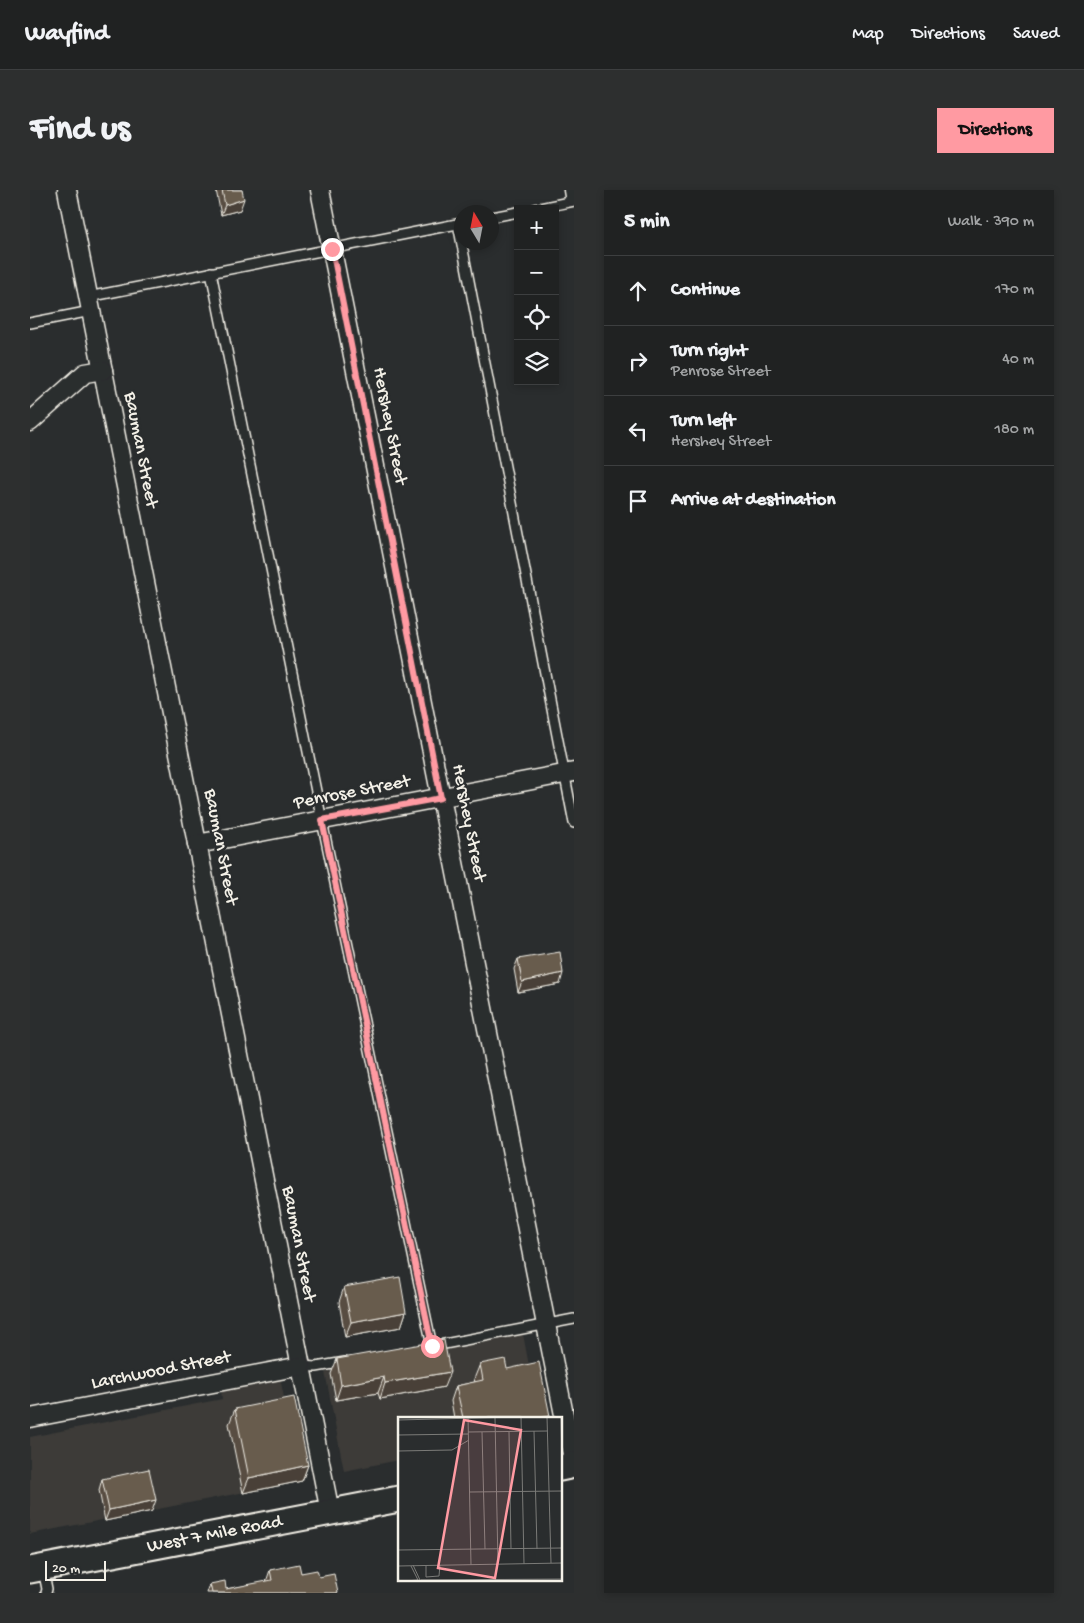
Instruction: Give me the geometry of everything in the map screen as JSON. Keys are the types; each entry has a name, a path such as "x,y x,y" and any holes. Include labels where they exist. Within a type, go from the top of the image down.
{"main road":[{"name":"West 7 Mile Road","path":"36,1569 398,1499"}],"street":[{"name":"Bauman Street","path":"67,190 330,1512"},
{"name":"Hershey Street","path":"320,190 574,1465"},
{"path":"573,190 574,196"},
{"path":"30,422 85,373 103,370"},
{"name":"Penrose Street","path":"198,844 569,773"},
{"name":"Larchwood Street","path":"30,1418 301,1366"}],"lane":[{"path":"554,205 574,201"},
{"path":"499,216 514,213"},
{"path":"30,323 90,304 211,272 454,225"},
{"path":"465,250 569,773 574,823"},
{"path":"211,272 322,820 432,1346"},
{"path":"422,1348 574,1319"},
{"path":"301,1366 316,1368 355,1360"},
{"path":"36,1569 47,1589 46,1593"}],"shaded area":[{"path":"523,1334 539,1417 398,1417 398,1460 344,1471 325,1372"},
{"path":"280,1378 301,1481 30,1534 30,1437 222,1399 221,1390"}],"building":[{"path":"222,190 242,190 244,199 225,205"},
{"path":"560,952 563,973 522,982 518,959"},
{"path":"400,1277 406,1312 351,1322 344,1287"},
{"path":"444,1340 450,1372 385,1383 384,1377 341,1385 337,1359"},
{"path":"505,1359 507,1369 539,1362 550,1416 463,1417 456,1386 483,1380 480,1364"},
{"path":"294,1397 308,1465 249,1478 235,1409"},
{"path":"149,1469 156,1500 109,1510 102,1479"},
{"path":"299,1564 301,1573 317,1570 319,1577 334,1574 338,1593 212,1593 210,1584 225,1581 226,1589 272,1580 270,1570"}],"route":[{"path":"332,249 441,798 322,820 432,1346"}]}
